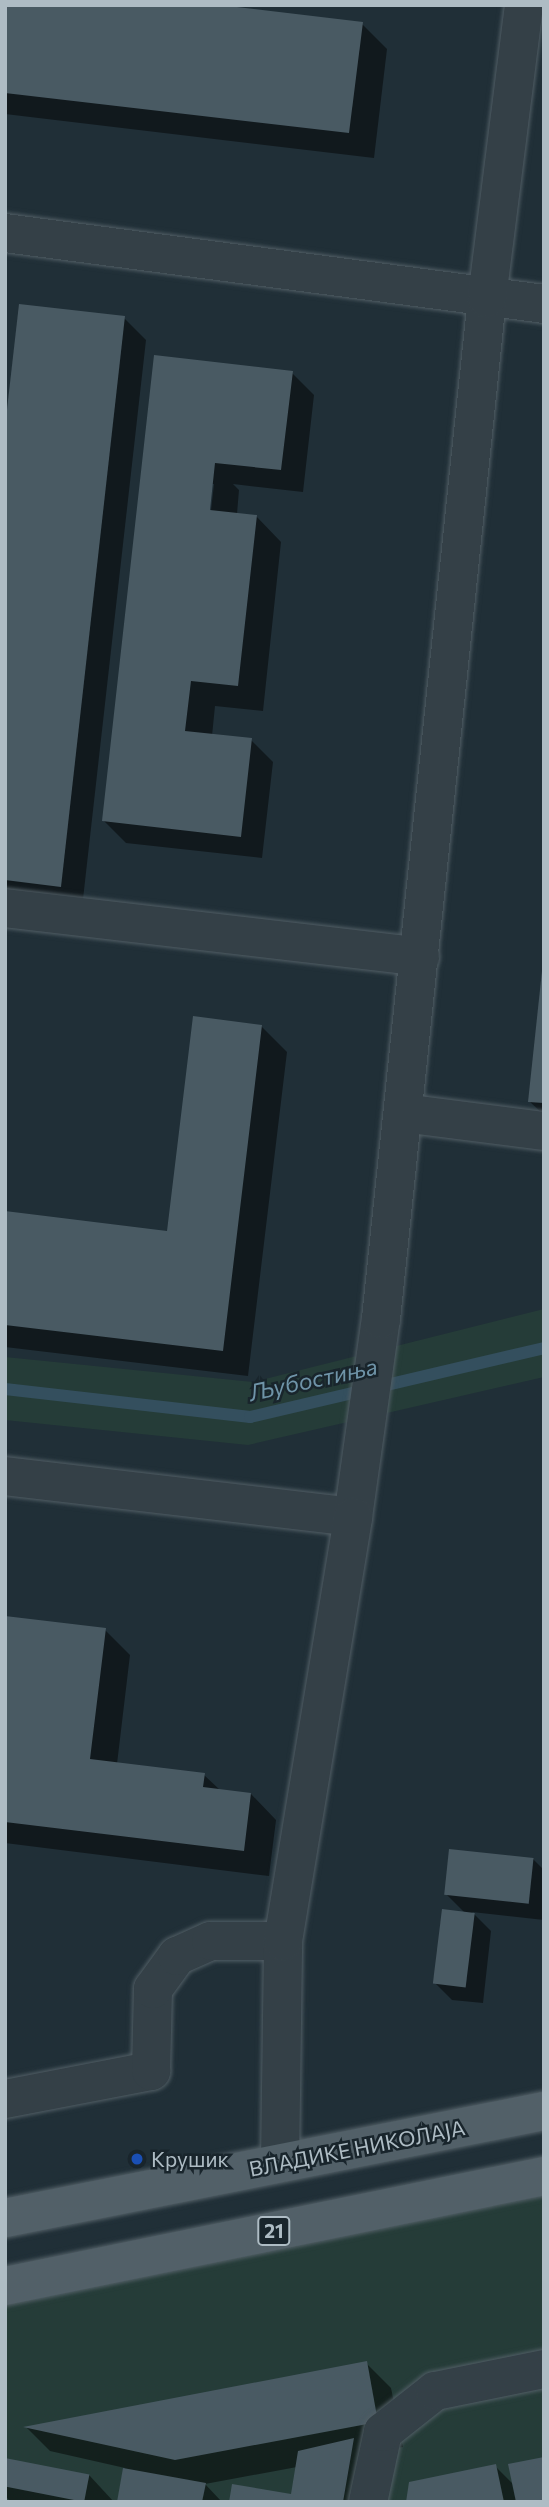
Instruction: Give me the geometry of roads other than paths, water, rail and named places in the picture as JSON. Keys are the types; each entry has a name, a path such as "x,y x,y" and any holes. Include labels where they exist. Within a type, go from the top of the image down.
{"main road":[{"name":"ВЛАДИКЕ НИКОЛАЈА","path":"5,2218 544,2111"},
{"name":"21","path":"5,2286 544,2176"}],"lane":[{"path":"280,2163 283,1941 353,1517 381,1319 487,298 524,5"},
{"path":"5,233 544,304"},
{"path":"5,908 420,957"},
{"path":"403,1113 544,1131"},
{"path":"5,1476 353,1517"},
{"path":"5,2099 151,2071 153,1989 177,1955 211,1941 283,1941"},
{"path":"368,2502 383,2432 435,2391 544,2370"}],"waterway":[{"name":"Љубостиња","path":"5,1389 250,1417 544,1348"}],"place":[{"name":"Крушик","path":"137,2159"}]}
